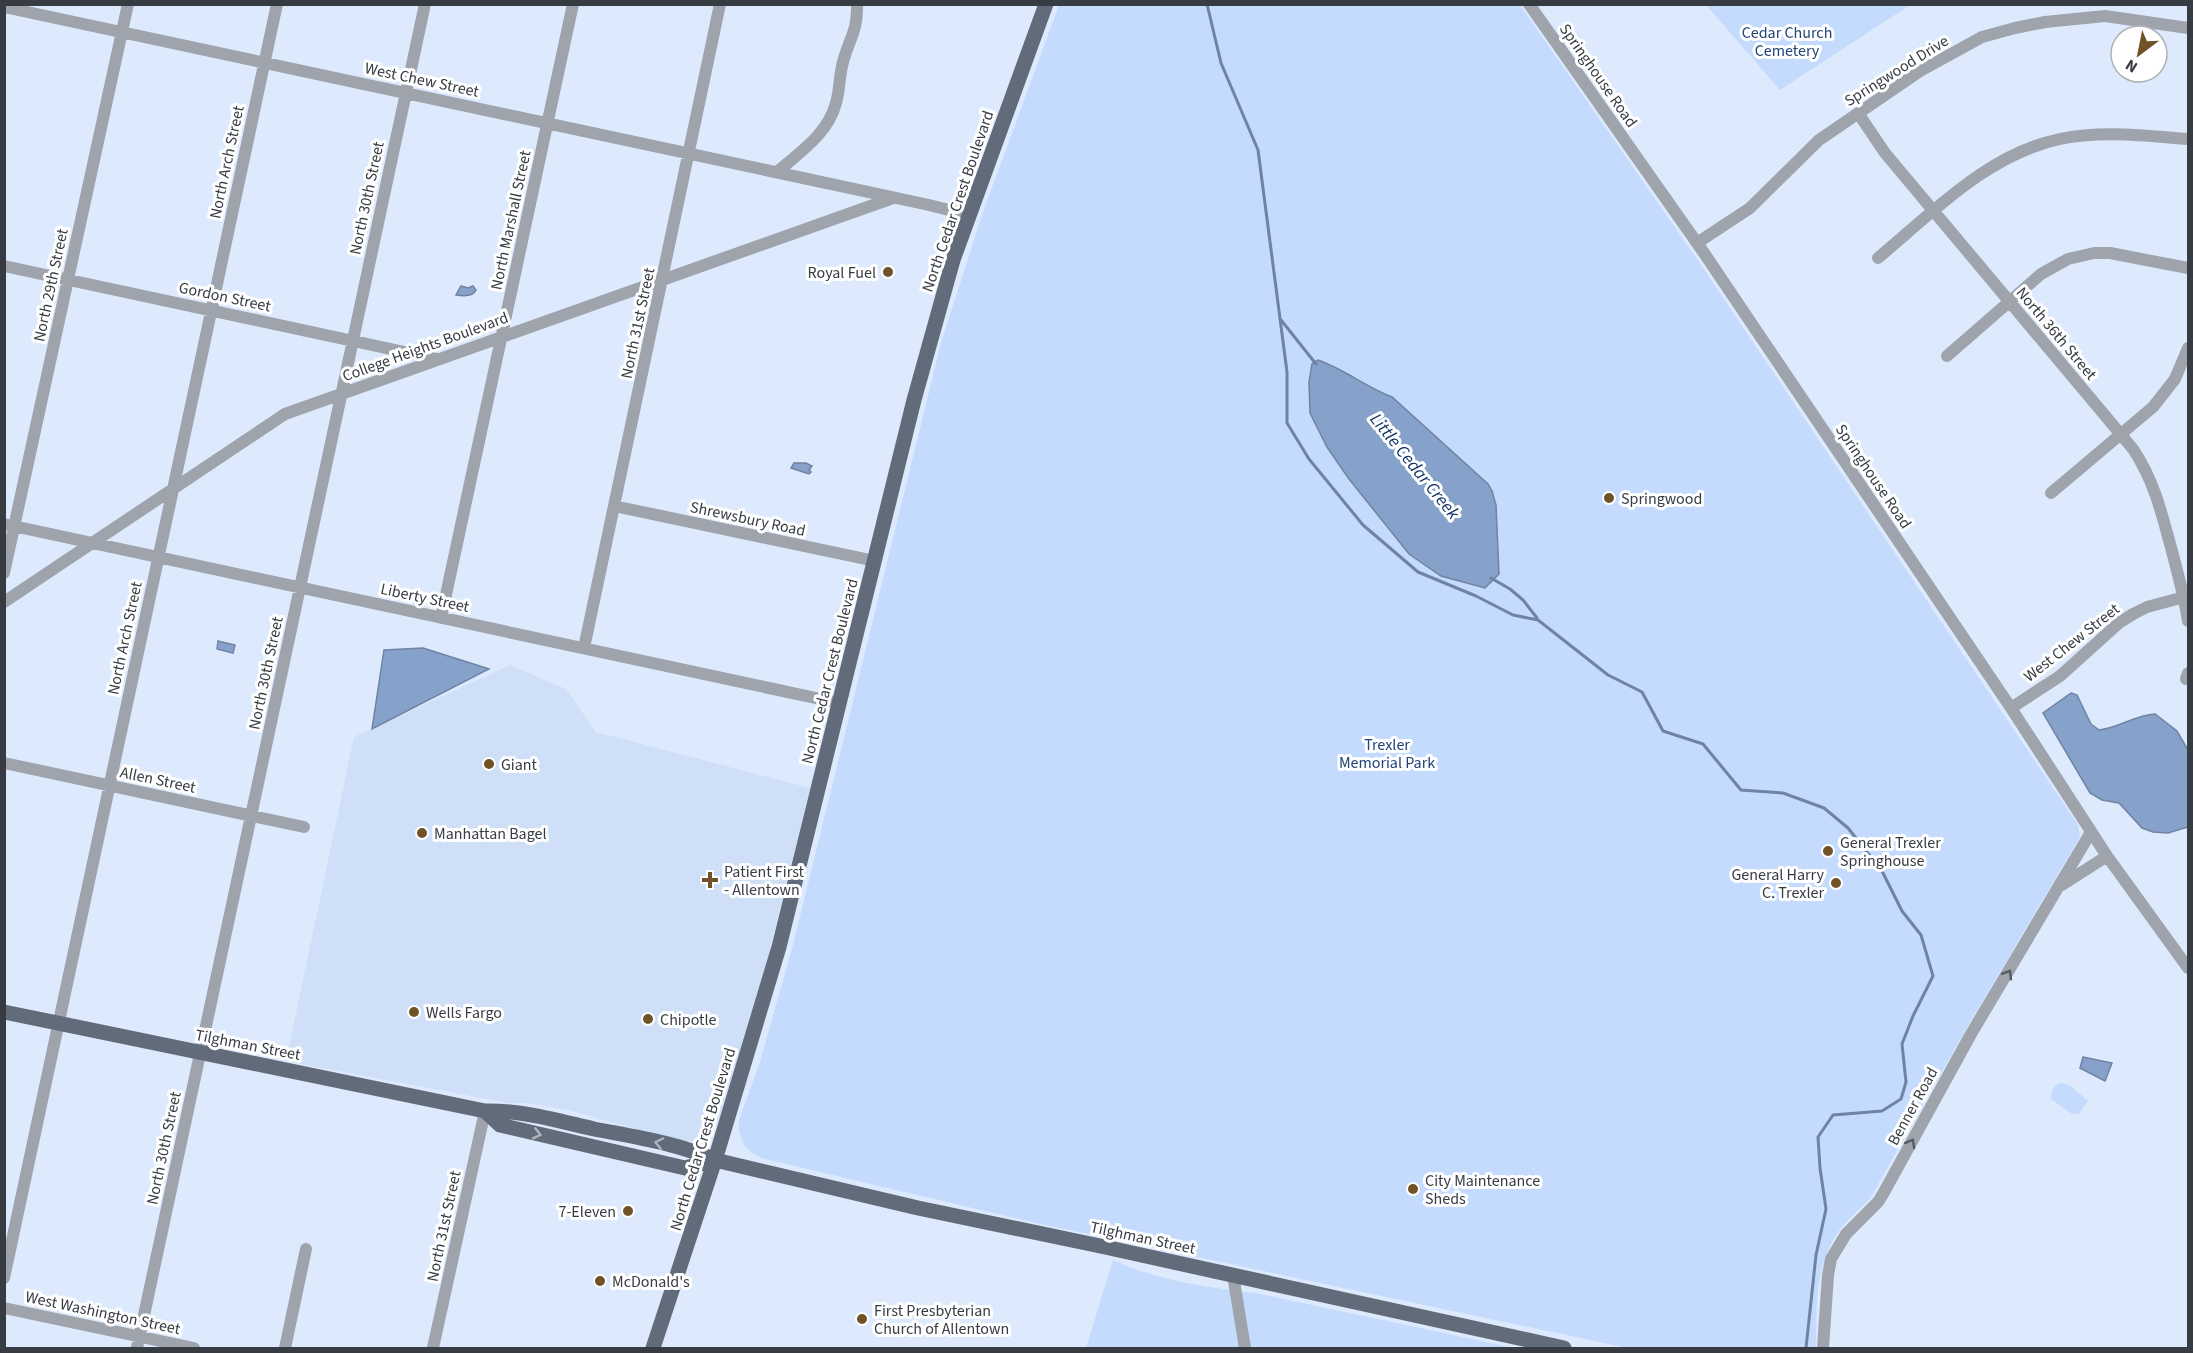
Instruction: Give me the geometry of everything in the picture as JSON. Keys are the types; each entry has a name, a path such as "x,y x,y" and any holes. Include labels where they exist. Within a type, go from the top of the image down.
{"main road":[{"name":"North Cedar Crest Boulevard","path":"653,1348 715,1160 779,947 928,348 953,260 1046,4"},
{"name":"Tilghman Street","path":"4,1012 485,1111 506,1110 593,1128 693,1150 715,1160 918,1208 1564,1348"}],"street":[{"name":"North 29th Street","path":"4,573 10,525 68,280 128,4"},
{"name":"North Arch Street","path":"4,1278 277,4"},
{"name":"North 30th Street","path":"138,1343 425,4"},
{"name":"North Marshall Street","path":"441,618 573,4"},
{"name":"North 31st Street","path":"584,648 720,4"},
{"path":"777,172 817,138 831,117 837,99 843,60 856,31 857,4"},
{"name":"Springhouse Road","path":"1529,4 1697,243 2011,708 2107,856 2188,967"},
{"name":"West Chew Street","path":"4,7 969,215"},
{"name":"Springwood Drive","path":"1697,243 1749,208 1804,153 1858,113 1920,71 1982,38 2045,22 2105,16 2188,28"},
{"name":"North 36th Street","path":"1858,113 1885,153 1933,212 2133,449 2150,478 2186,597 2188,621"},
{"path":"1878,258 1959,190 1994,166 2024,150 2061,138 2111,135 2188,139"},
{"path":"832,184 850,197 856,211"},
{"name":"College Heights Boulevard","path":"4,602 285,414 895,198"},
{"path":"1947,356 2008,301 2048,269 2068,259 2083,255 2125,254 2188,268"},
{"name":"Gordon Street","path":"4,266 438,359"},
{"path":"2051,494 2153,407 2165,394 2183,364 2188,348"},
{"name":"Shrewsbury Road","path":"614,506 875,561"},
{"name":"Liberty Street","path":"10,525 839,703"},
{"name":"West Chew Street","path":"2011,708 2060,676 2120,622 2134,613 2147,607 2186,597"},
{"name":"Allen Street","path":"4,763 304,827"},
{"name":"Benner Road","path":"1823,1348 1831,1259 1846,1234 1883,1194 1971,1034 2091,832"},
{"name":"Benner Road","path":"2061,885 2107,856"},
{"name":"North 31st Street","path":"434,1348 485,1111"},
{"path":"285,1348 306,1249"},
{"path":"1233,1275 1245,1348"},
{"name":"West Washington Street","path":"4,1308 138,1343 194,1348"}],"shaded area":[{"path":"510,665 566,689 596,732 810,788 757,1001 719,1120 706,1136 695,1141 682,1142 572,1111 528,1103 508,1103 286,1061 354,737"}],"green space":[{"name":"Trexler Memorial Park","path":"1059,5 1520,5 1699,262 2078,825 2080,837 1966,1029 1871,1197 1843,1226 1831,1244 1818,1287 1816,1348 1628,1348 1036,1223 761,1158 743,1143 739,1132 739,1120 759,1065 793,945 941,343 983,212"},
{"name":"Cedar Church Cemetery","path":"1706,5 1910,5 1780,90"},
{"path":"2062,1083 2071,1086 2088,1101 2079,1114 2072,1114 2051,1099 2053,1088"},
{"path":"1113,1260 1147,1273 1183,1282 1256,1293 1514,1348 1086,1348"}],"water":[{"path":"461,286 468,288 473,286 476,290 470,295 456,295"},
{"path":"1318,360 1392,397 1488,484 1496,505 1499,574 1485,588 1441,576 1409,554 1349,479 1327,447 1310,413 1309,382 1312,364"},
{"path":"794,463 806,463 812,466 809,470 811,472 809,474 791,468"},
{"path":"218,641 235,645 233,653 217,649"},
{"path":"423,648 489,669 372,729 384,650"},
{"path":"2071,693 2077,695 2091,724 2099,730 2155,714 2177,731 2188,750 2188,827 2168,833 2153,832 2142,828 2119,803 2102,800 2090,793 2043,713"},
{"path":"2083,1057 2112,1063 2105,1081 2080,1068"}],"waterway":[{"name":"Little Cedar Creek","path":"1207,4 1221,63 1258,150 1287,372 1287,423 1309,459 1363,525 1418,572 1476,596 1513,615 1538,620 1608,675 1642,692 1663,731 1703,744 1741,790 1783,793 1824,808 1848,828 1882,871 1902,911 1921,935 1933,976 1902,1044 1906,1082 1901,1099 1882,1111 1833,1115 1818,1137 1826,1209 1816,1255 1806,1348"},
{"name":"Little Cedar Creek","path":"1281,320 1316,364"},
{"name":"Little Cedar Creek","path":"1491,578 1523,600 1537,618"}],"place":[{"name":"Royal Fuel","path":"888,272"},
{"name":"Springwood","path":"1609,498"},
{"name":"Giant","path":"489,764"},
{"name":"Manhattan Bagel","path":"422,833"},
{"name":"General Trexler Springhouse","path":"1828,851"},
{"name":"Patient First - Allentown","path":"710,880"},
{"name":"General Harry C. Trexler","path":"1836,883"},
{"name":"Wells Fargo","path":"414,1012"},
{"name":"Chipotle","path":"648,1019"},
{"name":"City Maintenance Sheds","path":"1413,1189"},
{"name":"7-Eleven","path":"628,1211"},
{"name":"McDonald's","path":"600,1281"},
{"name":"First Presbyterian Church of Allentown","path":"862,1319"}]}
